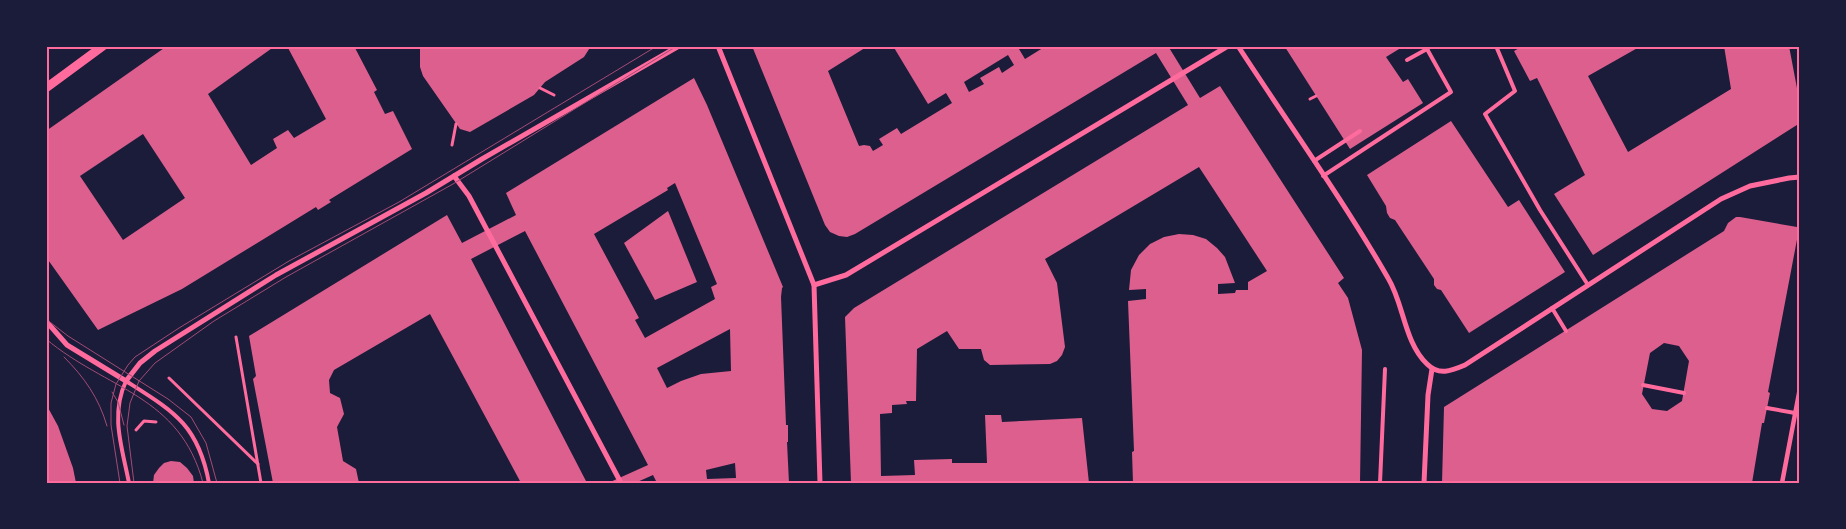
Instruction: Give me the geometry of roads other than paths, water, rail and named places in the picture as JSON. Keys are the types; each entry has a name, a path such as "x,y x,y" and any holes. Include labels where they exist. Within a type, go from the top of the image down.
{"street":[{"path":"46,88 104,46"},
{"path":"46,322 68,345 126,381 140,363 154,351 276,275 454,176 679,46"},
{"path":"718,46 814,286 820,483"},
{"path":"814,286 846,275 1228,46"},
{"path":"1238,46 1359,228 1390,281 1412,342 1424,362 1432,369 1443,372 1452,371 1465,365 1721,199 1750,186 1800,177"},
{"path":"454,176 469,196 621,483"},
{"path":"1424,483 1428,395 1432,369"},
{"path":"1782,483 1800,388"}],"lane":[{"path":"1496,46 1515,91 1485,114 1540,210 1588,285"},
{"path":"1323,176 1451,92 1429,47 1407,60"},
{"path":"1314,161 1360,131"},
{"path":"1552,308 1566,331"},
{"path":"1380,483 1384,369"},
{"path":"129,483 117,416 119,399 126,381 173,412 184,423 198,445 204,459 209,483"},
{"path":"1643,385 1684,393"},
{"path":"1767,408 1795,413"}],"tram line":[{"path":"120,483 111,425 111,403 116,384 135,357 289,261 399,202 657,46"},
{"path":"134,483 127,426 130,403 139,381 155,363 214,321 286,277 453,184 677,46"},
{"path":"46,319 68,336 168,399 191,417 206,443 217,483"},
{"path":"46,339 69,356 139,397 159,412 177,431 192,454 203,483"},
{"path":"64,357 90,388 100,406 107,426"},
{"path":"112,392 118,402 124,425"}]}
